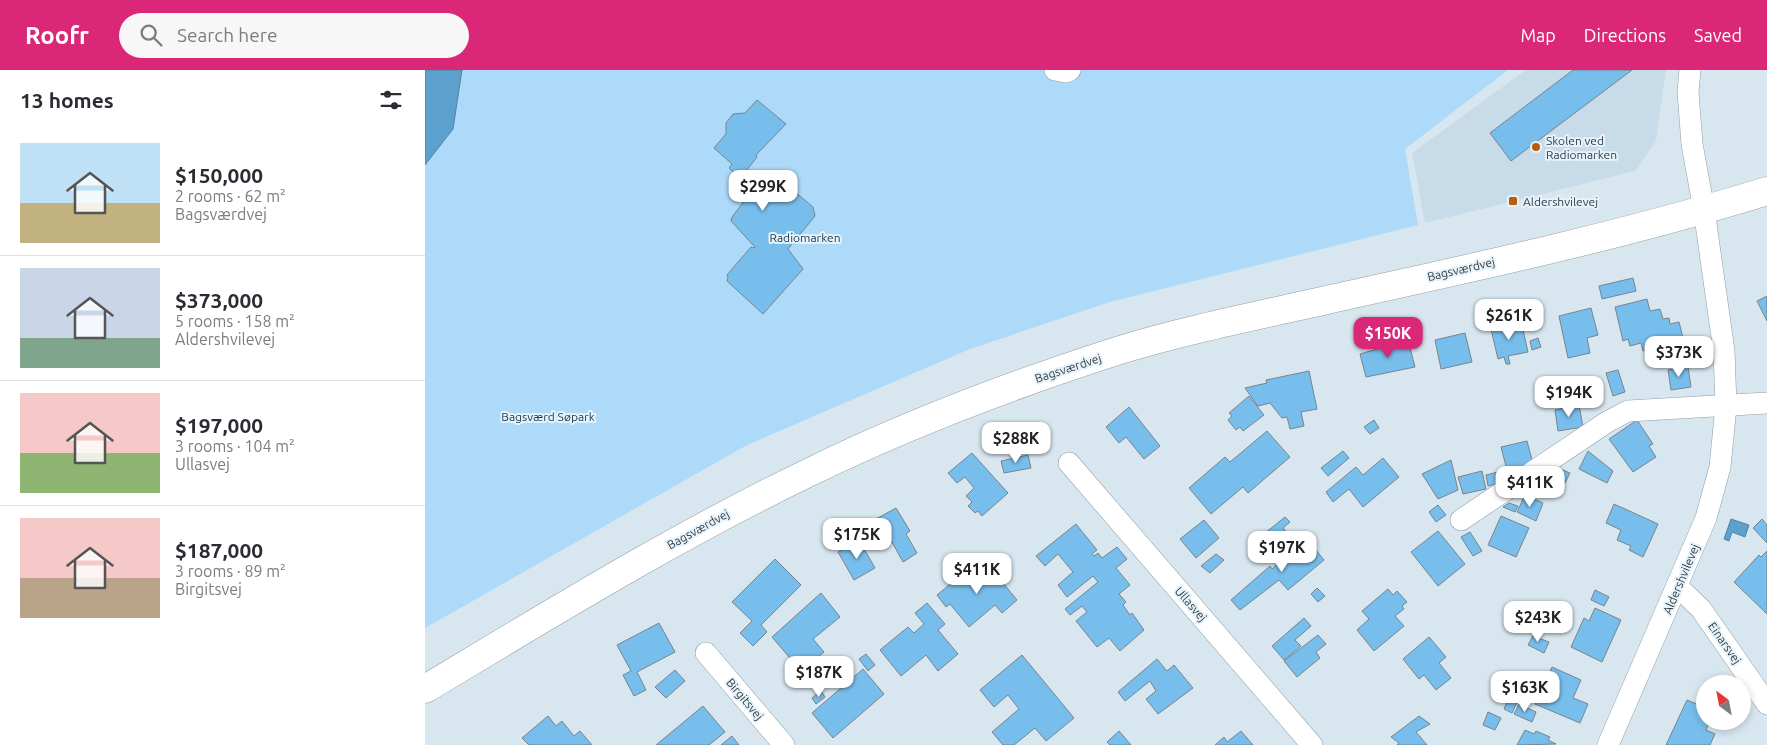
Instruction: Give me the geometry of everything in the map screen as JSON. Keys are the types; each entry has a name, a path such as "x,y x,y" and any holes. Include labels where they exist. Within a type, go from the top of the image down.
{"main road":[{"name":"Bagsværdvej","path":"425,689 634,564 812,470 930,418 1020,384 1123,349 1245,318 1473,267 1704,210 1767,191"}],"street":[{"path":"1055,70 1066,72 1070,70"},
{"name":"Aldershvilevej","path":"1609,745 1679,587 1706,518 1719,467 1726,406 1724,351 1704,210 1692,144 1687,92 1690,70"},
{"path":"1461,520 1607,422 1628,411 1767,403"},
{"name":"Ullasvej","path":"1069,463 1312,745"},
{"name":"Einarsvej","path":"1679,587 1701,609 1767,704"},
{"name":"Birgitsvej","path":"706,653 784,745"}],"shaded area":[{"path":"425,70 462,70 453,129 425,165"},
{"name":"Skolen ved Radiomarken","path":"1526,70 1666,70 1656,141 1635,171 1425,223 1412,153"},
{"path":"1731,519 1749,525 1745,537 1732,532 1729,541 1724,539"}],"green space":[{"name":"Radiomarken","path":"462,70 1508,70 1405,149 1418,225 1110,302 970,349 747,445 425,628 425,165 453,129"}],"building":[{"path":"1573,70 1632,70 1511,161 1490,133"},
{"path":"757,100 786,124 756,155 757,157 746,171 757,180 764,180 768,175 775,175 813,207 815,216 788,249 803,269 763,314 727,281 727,275 751,247 755,247 731,221 752,191 729,168 732,164 714,148 726,134 726,123 733,114 745,113"},
{"path":"1633,278 1636,291 1602,299 1599,286"},
{"path":"1767,296 1767,321 1757,301"},
{"path":"1647,299 1650,311 1660,309 1663,319 1669,318 1670,324 1679,322 1683,338 1675,340 1676,343 1643,351 1641,343 1630,346 1628,339 1623,341 1615,307"},
{"path":"1591,308 1598,335 1587,338 1590,353 1568,358 1559,316"},
{"path":"1521,321 1528,352 1508,356 1510,364 1506,364 1504,357 1498,359 1491,329"},
{"path":"1465,333 1472,362 1441,369 1435,340"},
{"path":"1538,338 1541,347 1532,350 1530,341"},
{"path":"1408,340 1415,367 1366,377 1360,354"},
{"path":"1688,367 1691,387 1671,390 1668,370"},
{"path":"1618,370 1625,392 1613,396 1606,373"},
{"path":"1309,371 1317,409 1301,412 1304,426 1290,429 1287,417 1282,418 1270,403 1258,406 1245,388 1267,383 1266,380"},
{"path":"1249,396 1264,415 1243,431 1240,427 1236,430 1228,420 1232,416 1229,413"},
{"path":"1579,405 1583,427 1558,431 1555,410"},
{"path":"1129,407 1160,446 1144,459 1126,437 1119,443 1106,427"},
{"path":"1374,420 1379,428 1370,434 1364,427"},
{"path":"1637,420 1653,444 1649,446 1656,457 1633,472 1609,439"},
{"path":"1267,431 1290,457 1248,493 1243,487 1211,514 1189,488 1225,457 1230,462"},
{"path":"1527,441 1533,464 1507,470 1501,447"},
{"path":"1343,451 1349,458 1328,476 1321,468"},
{"path":"1588,451 1613,471 1607,483 1579,469"},
{"path":"972,453 1008,493 982,516 978,511 975,513 968,506 972,502 966,496 974,488 965,477 957,483 948,473"},
{"path":"1028,455 1031,468 1004,473 1001,461"},
{"path":"1383,458 1399,477 1363,507 1349,489 1333,502 1326,492 1356,467 1363,475"},
{"path":"1451,460 1458,490 1438,499 1422,474"},
{"path":"1560,469 1570,473 1565,483 1555,478"},
{"path":"1506,470 1509,481 1488,486 1486,475"},
{"path":"1482,471 1486,489 1463,494 1458,477"},
{"path":"1525,495 1543,503 1536,521 1517,512"},
{"path":"1509,503 1518,506 1515,512 1503,507"},
{"path":"1614,504 1658,524 1643,557 1629,550 1631,546 1617,540 1621,530 1606,523"},
{"path":"1438,505 1446,515 1436,522 1429,512"},
{"path":"896,508 910,531 906,534 917,553 903,562 892,542 879,550 865,525"},
{"path":"1501,516 1529,528 1516,557 1488,545"},
{"path":"1285,517 1290,522 1283,528 1290,536 1276,547 1265,533"},
{"path":"1762,519 1767,525 1767,543 1753,528"},
{"path":"1204,520 1219,538 1196,558 1180,539"},
{"path":"1076,524 1097,550 1092,554 1094,556 1098,553 1102,558 1117,547 1127,559 1116,568 1130,585 1119,594 1126,602 1123,605 1130,615 1132,613 1144,630 1120,651 1109,638 1097,647 1076,621 1087,612 1082,606 1070,615 1065,609 1098,582 1093,576 1067,597 1058,585 1073,572 1058,554 1045,566 1036,556"},
{"path":"1438,531 1465,564 1438,586 1411,552"},
{"path":"1470,532 1482,551 1473,556 1461,537"},
{"path":"1306,538 1324,560 1288,590 1279,580 1240,610 1231,600 1270,566 1272,569"},
{"path":"859,540 875,568 854,580 838,552"},
{"path":"1767,551 1767,614 1734,582 1759,555 1761,557"},
{"path":"1216,554 1224,560 1210,573 1201,566"},
{"path":"775,559 801,585 761,625 767,632 753,646 740,633 752,621 732,602"},
{"path":"972,566 980,575 990,567 1017,600 1002,613 995,605 969,627 950,604 946,607 937,595"},
{"path":"1317,588 1325,596 1318,602 1311,594"},
{"path":"1388,589 1393,595 1397,591 1407,602 1402,606 1404,609 1395,616 1404,626 1374,651 1357,630 1369,619 1362,611"},
{"path":"1595,590 1609,597 1604,606 1591,600"},
{"path":"821,593 840,617 813,639 824,652 801,671 772,637"},
{"path":"927,603 945,624 938,630 958,654 938,671 926,655 901,676 880,650 908,627 914,633 924,624 915,613"},
{"path":"1595,608 1621,620 1602,662 1571,647 1584,618 1589,621"},
{"path":"1304,618 1311,626 1295,640 1301,646 1284,660 1272,646"},
{"path":"659,623 675,652 637,672 646,690 634,696 623,675 631,671 617,645"},
{"path":"1535,632 1540,634 1538,638 1549,642 1544,653 1528,645"},
{"path":"1318,635 1326,644 1316,652 1320,658 1297,677 1284,661"},
{"path":"1429,637 1446,657 1439,663 1451,678 1436,690 1424,675 1419,679 1403,659"},
{"path":"866,654 875,665 868,671 859,659"},
{"path":"1022,655 1074,718 1046,741 1035,728 1014,745 1003,745 992,732 1019,709 1008,695 994,707 980,690"},
{"path":"1157,659 1167,671 1174,665 1193,688 1158,714 1146,699 1156,691 1150,681 1125,701 1118,692"},
{"path":"1552,667 1581,680 1573,698 1588,704 1580,723 1535,704"},
{"path":"863,669 884,694 833,738 812,713"},
{"path":"675,670 685,681 666,698 655,687"},
{"path":"821,691 825,697 816,704 812,698"},
{"path":"1509,697 1518,700 1512,713 1504,709"},
{"path":"1687,700 1696,704 1696,730 1706,730 1715,734 1710,745 1666,745"},
{"path":"1519,704 1536,712 1532,722 1514,714"},
{"path":"703,706 725,732 709,745 656,745"},
{"path":"1488,712 1501,718 1495,730 1483,725"},
{"path":"548,716 556,726 562,721 574,736 580,731 592,745 529,745 522,738"},
{"path":"1419,716 1430,724 1416,732 1427,745 1397,745 1399,743 1391,737"},
{"path":"1525,730 1534,734 1536,731 1550,737 1548,740 1556,744 1517,745"},
{"path":"1119,731 1131,745 1110,745 1107,742"},
{"path":"1241,731 1253,745 1215,745 1224,737 1227,742"},
{"path":"732,736 739,745 721,745"}],"place":[{"name":"Skolen ved Radiomarken","path":"1536,147"},
{"name":"Aldershvilevej","path":"1513,201"}],"park label":[{"name":"Bagsværd Søpark","path":"548,416"}]}
